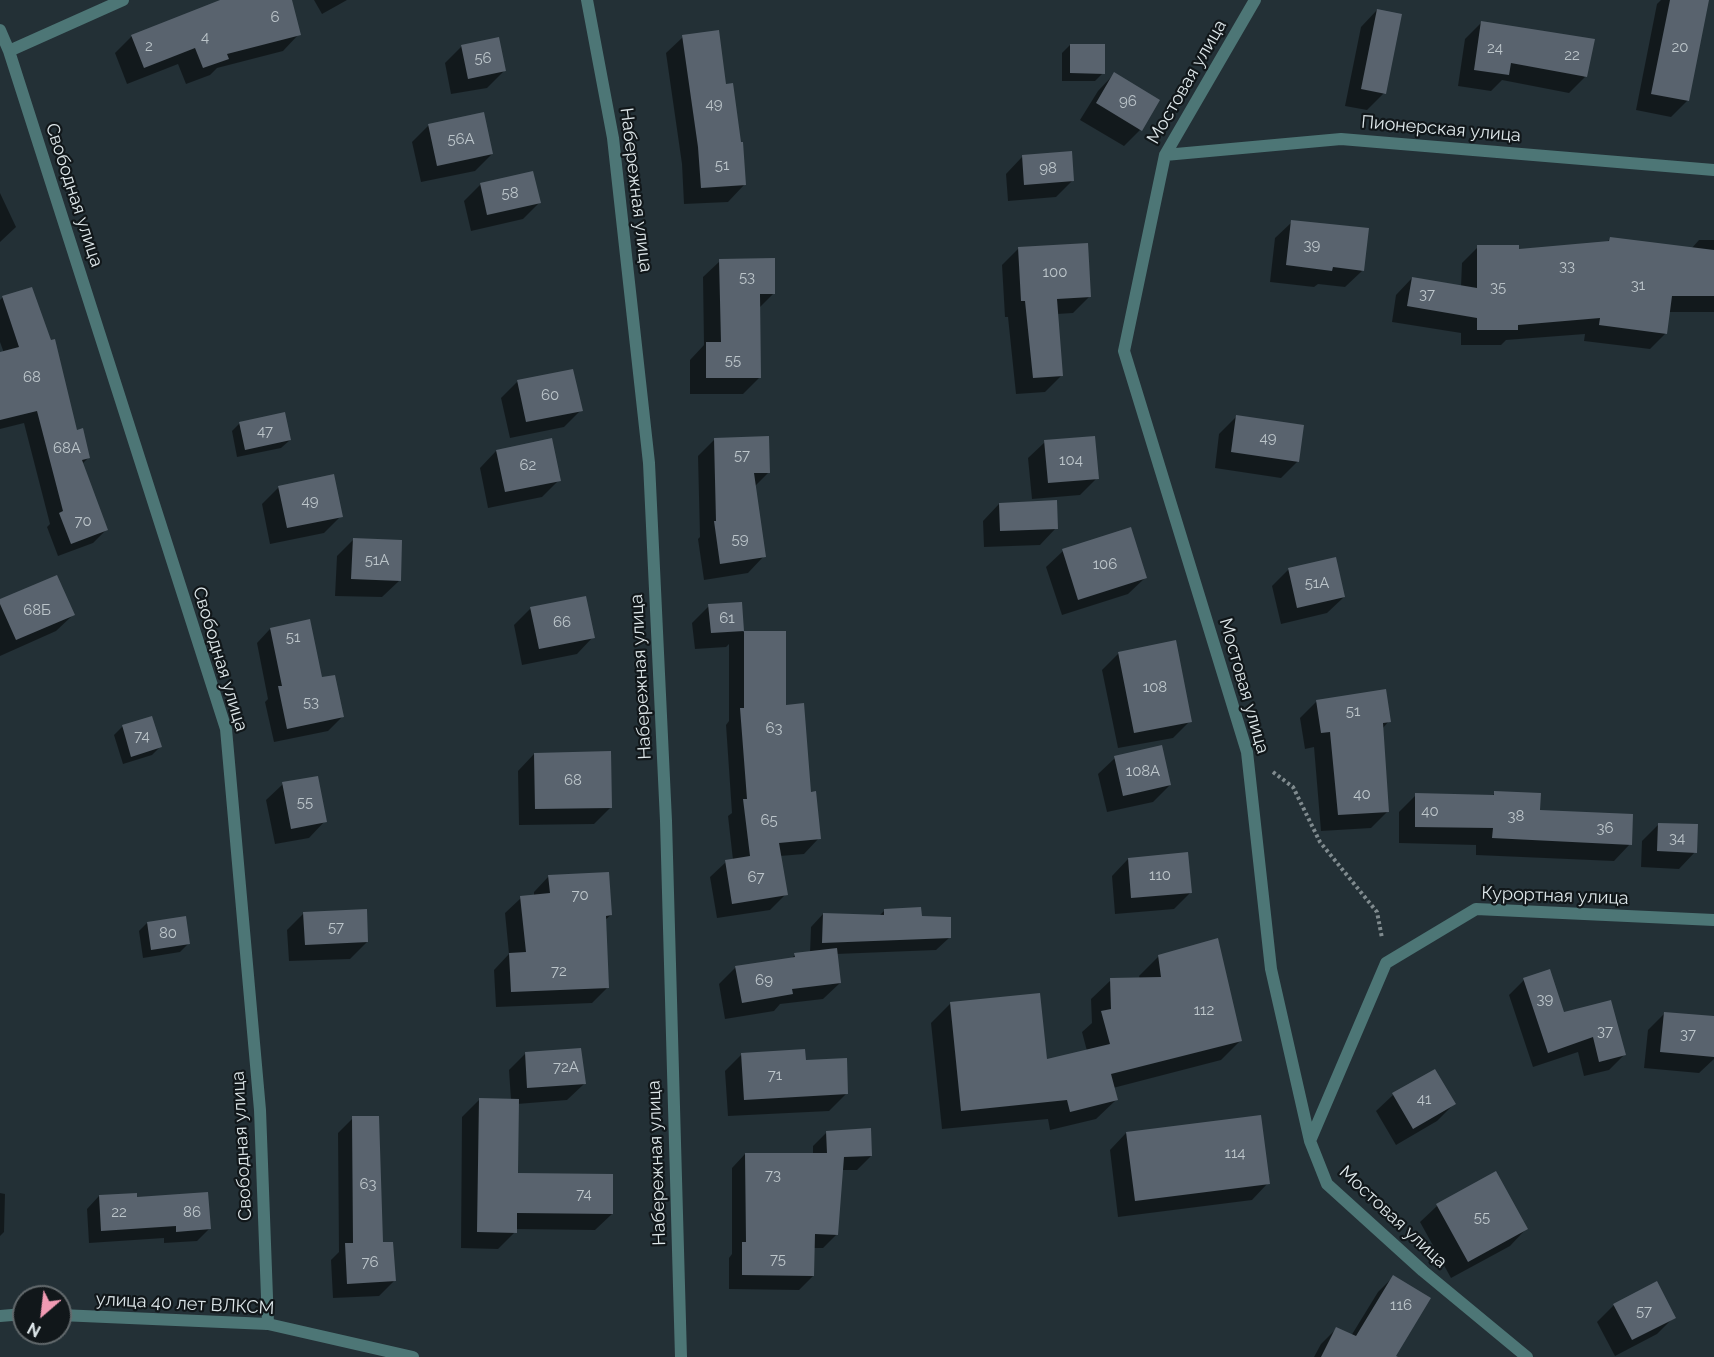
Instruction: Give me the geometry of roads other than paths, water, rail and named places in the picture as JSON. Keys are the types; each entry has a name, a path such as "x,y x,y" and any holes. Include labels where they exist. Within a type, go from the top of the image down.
{"street":[{"path":"9,51 123,0"},
{"name":"Набережная улица","path":"587,0 613,138 649,463 666,820 681,1357"},
{"name":"Мостовая улица","path":"1255,0 1165,155 1124,351 1246,752 1271,969 1310,1140 1327,1184 1423,1271 1527,1357"},
{"name":"Свободная улица","path":"0,30 9,51 226,729 260,1110 268,1324"},
{"name":"Пионерская улица","path":"1165,155 1341,139 1714,170"},
{"name":"Курортная улица","path":"1310,1140 1386,963 1476,909 1714,920"},
{"name":"улица 40 лет ВЛКСМ","path":"72,1316 268,1324 412,1357"}]}
